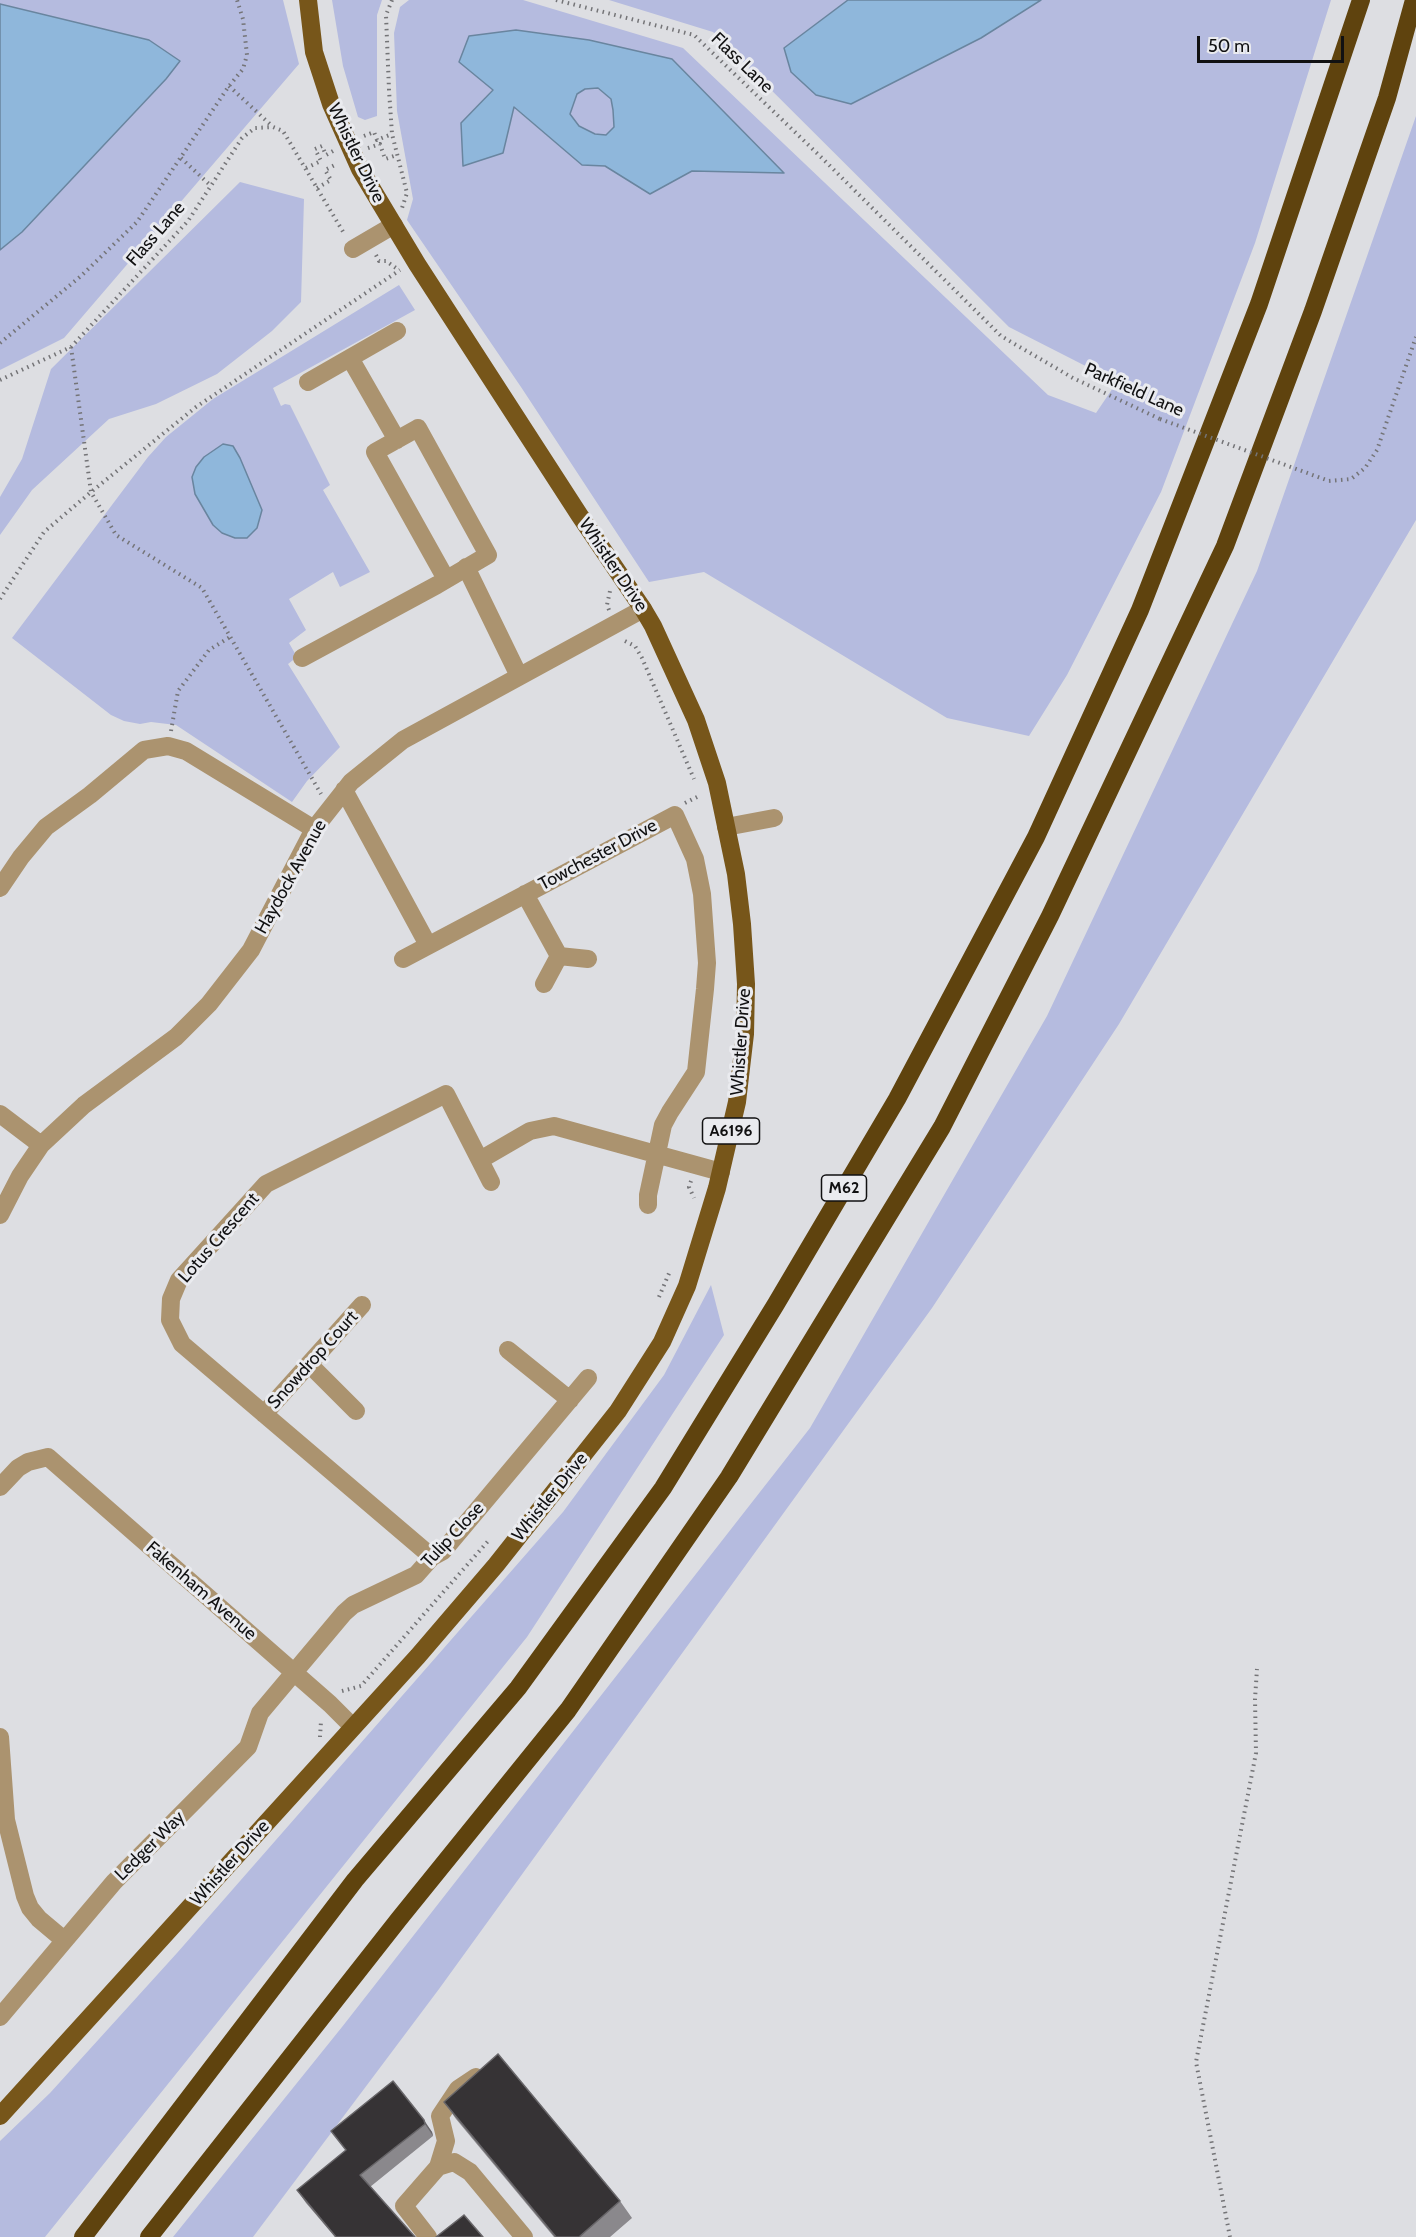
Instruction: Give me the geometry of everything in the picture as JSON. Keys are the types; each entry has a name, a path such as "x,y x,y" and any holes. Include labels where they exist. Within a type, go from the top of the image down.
{"highway":[{"name":"M62","path":"83,2237 355,1881 518,1688 663,1488 776,1304 897,1098 1036,837 1140,610 1259,304 1361,0"},
{"name":"M62","path":"149,2237 204,2164 568,1710 729,1477 942,1127 1050,916 1225,546 1325,278 1387,98 1414,0"}],"main road":[{"name":"Whistler Drive","path":"0,2116 478,1586 618,1411 662,1342 687,1286 721,1172 737,1101 745,1034 746,984 741,914 736,874 717,783 696,720 643,609 580,516 353,156 331,104 315,52 308,0"}],"street":[{"path":"353,249 392,221"},
{"path":"308,382 398,331"},
{"path":"350,358 397,440"},
{"path":"302,658 446,579 488,555 418,428 375,452 446,579"},
{"path":"466,567 519,676"},
{"name":"Haydock Avenue","path":"0,1215 20,1176 41,1145 84,1105 176,1037 209,1004 251,950 314,829 351,782 403,740 643,609"},
{"path":"0,888 46,826 90,795 144,750 168,746 186,751 314,829"},
{"path":"344,790 428,945"},
{"name":"Towchester Drive","path":"403,959 675,814 695,859 702,894 706,972 696,1072 663,1125 656,1155"},
{"path":"726,827 774,818"},
{"name":"Towchester Drive","path":"525,894 559,956"},
{"path":"544,984 559,956 588,959"},
{"name":"Lotus Crescent","path":"432,1557 183,1344 170,1320 171,1299 179,1280 266,1184 446,1094 480,1160"},
{"path":"0,1114 41,1145"},
{"path":"491,1182 480,1160 530,1131 554,1126 721,1172"},
{"path":"648,1205 656,1155"},
{"name":"Snowdrop Court","path":"264,1414 362,1305"},
{"path":"508,1350 570,1400"},
{"path":"309,1364 356,1411"},
{"name":"Tulip Close","path":"293,1671 352,1605 416,1575 432,1557 443,1551 588,1378"},
{"name":"Fakenham Avenue","path":"0,1486 18,1468 28,1462 48,1457 293,1671 353,1727"},
{"name":"Ledger Way","path":"0,2017 114,1882 248,1747 260,1713 293,1671"},
{"path":"0,1737 6,1820 25,1896 30,1908 39,1919 64,1941"},
{"path":"428,2237 404,2206 438,2167 446,2141 440,2116 458,2089 476,2077"},
{"path":"438,2167 454,2162 470,2172 524,2237"}],"path":[{"path":"0,343 81,276 137,222 229,86 243,69 247,55 243,19 237,0"},
{"path":"392,0 386,15 392,134 407,194 402,208 392,221"},
{"name":"Flass Lane","path":"556,0 694,35 823,159"},
{"path":"229,86 273,127 283,131 353,249"},
{"name":"Flass Lane","path":"0,380 71,347 188,221 242,138 255,128 273,127"},
{"path":"358,139 374,132 377,140 392,134"},
{"path":"365,149 380,144 385,159 397,155"},
{"path":"306,168 321,161 315,149 321,146 326,155 334,151"},
{"path":"181,158 211,186"},
{"name":"Parkfield Lane","path":"823,159 1001,336 1073,378 1160,418 1329,481 1351,479 1365,468 1377,450 1416,337"},
{"path":"317,188 331,180 325,170 340,162"},
{"path":"0,599 44,532 91,492 196,407 400,270"},
{"path":"71,347 91,492 116,536 202,588 330,810"},
{"path":"168,746 178,691 209,651 230,637"},
{"path":"1230,2237 1196,2062 1256,1753 1257,1669"}],"shaded area":[{"path":"0,0 283,0 299,64 64,338 0,370 0,250 22,232 166,79 180,61 149,40 0,4"},
{"path":"332,0 382,0 377,15 377,116 365,120 358,117 343,66"},
{"path":"409,0 523,0 683,48 1048,395 1096,413 1117,382 1009,327 713,32 609,0 848,0 784,49 981,38 1041,0 1331,0 1255,243 1161,492 1067,675 1029,736 947,718 704,572 649,582 521,387 407,220 413,199 397,111 394,33 400,7","holes":["516,30 589,40 672,59 783,172 692,171 650,194 605,166 582,165 513,107 461,123 493,89"]},
{"path":"848,0 1041,0 981,38 851,104 816,95 791,72 784,48"},
{"path":"0,4 149,40 180,61 166,79 22,232 0,250"},
{"path":"516,30 589,40 672,59 784,173 692,171 650,194 605,166 582,165 514,107 503,153 463,166 461,123 493,90 459,62 469,36","holes":["598,88 611,99 614,127 606,135 595,134 579,126 570,114 577,94 585,89"]},
{"path":"597,88 611,99 614,127 606,135 595,134 579,126 569,114 577,94 585,89"},
{"path":"1416,116 1416,520 1119,1024 932,1308 439,1989 253,2237 173,2237 342,2027 810,1428 1047,1016 1257,571"},
{"path":"240,182 304,199 301,302 272,331 217,374 156,404 109,419 32,490 0,535 0,497 22,459 51,369"},
{"path":"399,285 415,310 273,388 281,406 290,405 330,485 323,490 370,572 340,587 333,572 289,599 306,630 289,643 297,657 288,664 340,747 307,781 292,802 176,725 151,722 140,724 124,721 111,715 12,638 148,457 166,437 213,399","holes":["255,493 262,510 235,538 222,533 213,525"]},
{"path":"223,444 233,446 262,510 257,528 247,538 235,538 222,533 213,525 195,494 192,477 196,467 204,457"},
{"path":"711,1285 724,1335 527,1637 45,2237 0,2237 0,2141 50,2093 177,1953 563,1512 664,1375"}],"building":[{"path":"498,2054 620,2201 579,2237 556,2237 444,2102"},
{"path":"393,2081 425,2124 360,2175 415,2237 336,2237 297,2190 346,2150 331,2131"},
{"path":"464,2215 483,2237 436,2237"}]}
